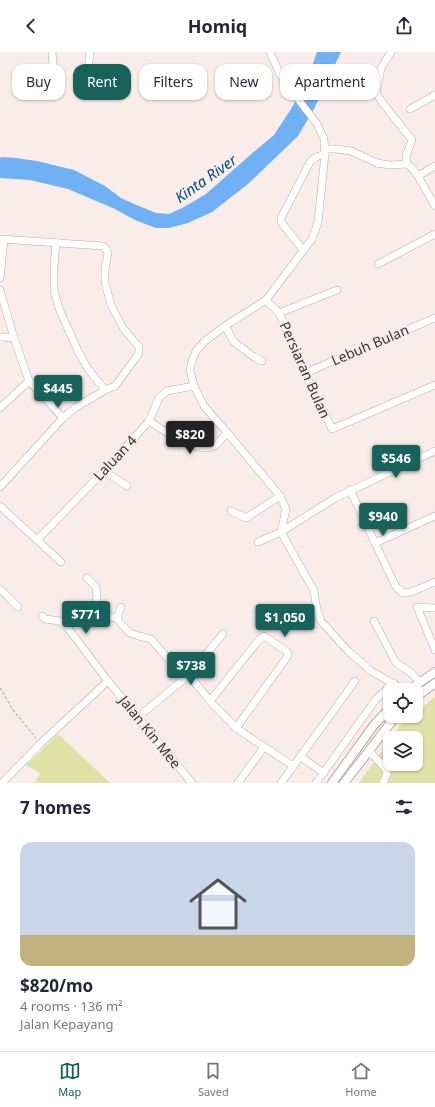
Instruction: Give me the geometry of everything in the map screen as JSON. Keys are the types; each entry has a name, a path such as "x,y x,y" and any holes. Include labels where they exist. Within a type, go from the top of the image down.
{"main road":[{"path":"420,682 435,672"},
{"path":"423,687 435,679"},
{"path":"423,692 435,683"},
{"path":"332,783 374,725 383,715"},
{"path":"344,783 391,723"}],"street":[{"path":"52,52 53,64"},
{"path":"89,64 90,52"},
{"path":"270,52 279,72 317,124 324,138 325,152 318,222 312,239 266,300 225,326 205,341 196,351 190,370 194,386 204,406 280,496 286,509 281,532 314,591 317,610 321,621 348,651 371,671 394,683"},
{"path":"391,52 381,68 376,93 412,140 406,156 407,164"},
{"path":"410,109 435,95"},
{"path":"303,250 281,222 281,218 310,162 325,152 336,149 351,151 377,163 390,165 407,164 418,176 435,206"},
{"path":"418,176 435,166"},
{"path":"378,264 435,234"},
{"path":"0,278 2,239 103,246 106,248 108,253 105,270 105,283 112,305 123,328 138,347 139,353 115,386 105,390 75,408 63,418 0,487"},
{"path":"56,243 54,292 60,311 88,369 105,390"},
{"path":"0,290 14,338 29,381 63,418"},
{"path":"279,313 337,290"},
{"name":"Persiaran Bulan","path":"266,300 279,313 305,373 332,429 435,384"},
{"name":"Lebuh Bulan","path":"305,373 435,318"},
{"path":"225,326 234,342 262,361"},
{"path":"0,338 14,338"},
{"path":"1,405 29,381"},
{"name":"Laluan 4","path":"37,540 104,471 149,421 159,398 167,391 194,386"},
{"path":"149,421 193,446 206,448 216,445 227,433"},
{"path":"258,542 281,532 350,490 435,451"},
{"path":"104,471 128,486"},
{"path":"350,490 396,587 403,593 411,592 435,582"},
{"path":"231,512 246,518 280,496"},
{"path":"0,506 61,562"},
{"path":"375,543 435,516"},
{"path":"87,578 96,587 97,597 94,614"},
{"path":"0,589 18,607"},
{"path":"117,618 121,607"},
{"path":"435,608 417,607 435,650"},
{"path":"42,616 45,619 60,621 62,623 94,614 117,618 130,633 151,639 180,673 190,676 210,701 236,728 293,766"},
{"path":"374,621 396,663 410,672 420,682"},
{"name":"Jalan Kin Mee","path":"62,623 67,627 192,783"},
{"path":"138,717 190,676 223,634"},
{"path":"210,701 258,641 264,636 286,651 288,654 287,657 236,728"},
{"path":"2,783 41,743 108,680"},
{"path":"281,783 355,681"},
{"path":"316,783 376,699 383,693"},
{"path":"238,783 264,747"},
{"path":"369,751 386,769 387,774 383,783"},
{"path":"301,757 324,773"}],"path":[{"path":"0,688 13,710 28,730 41,743"}],"green space":[{"path":"435,697 435,783 359,783 383,750 383,771 423,771 423,731 397,731 403,723 423,723 423,706"},
{"path":"58,734 110,783 35,783 40,773 26,765"}],"water":[{"name":"Kinta River","path":"317,52 341,52 335,64 313,64"},
{"name":"Kinta River","path":"296,100 318,100 298,136 248,184 212,212 188,223 169,228 156,228 135,220 115,209 68,189 30,180 0,178 1,157 37,161 74,170 105,186 121,198 156,213 169,214 206,194 274,135"}]}
